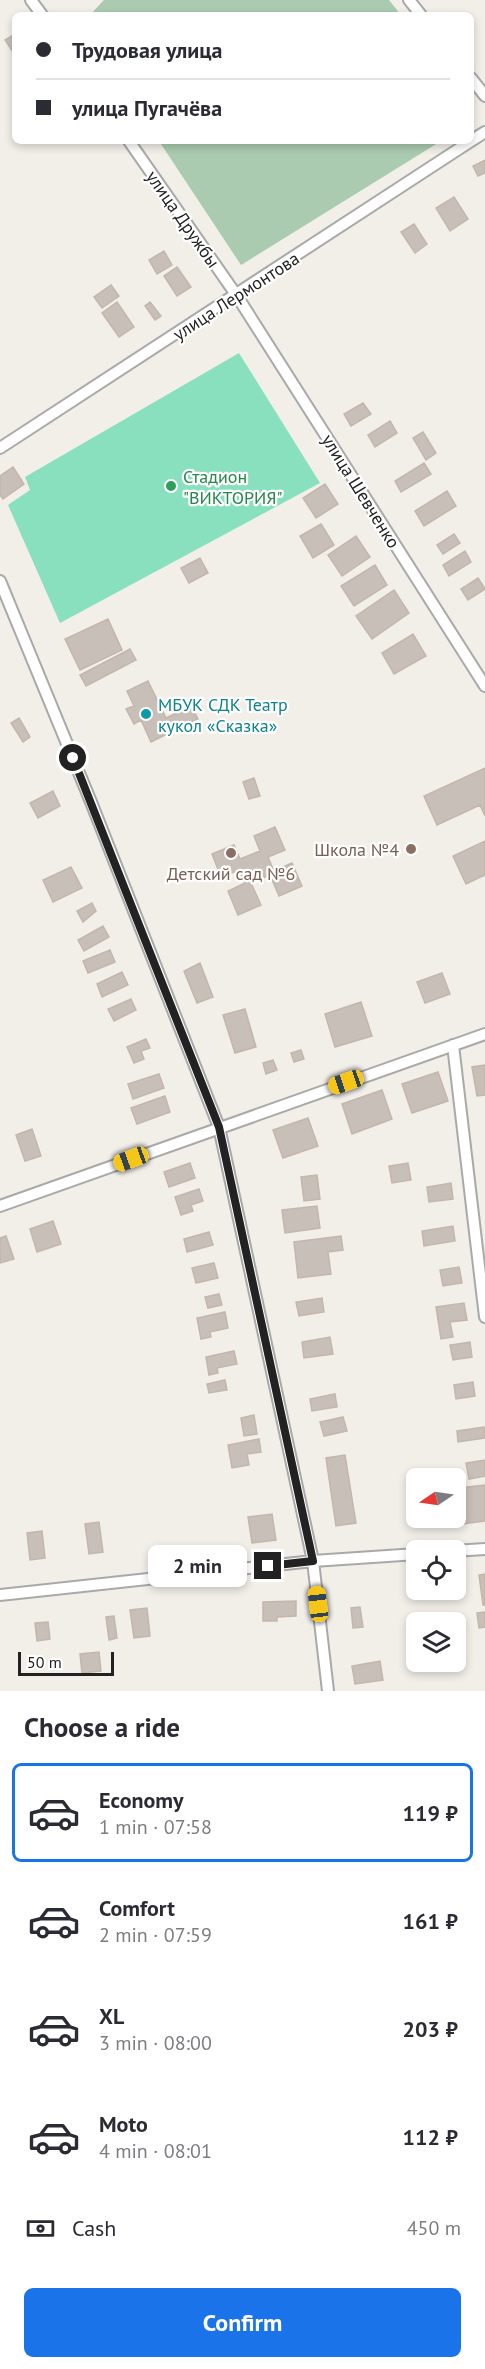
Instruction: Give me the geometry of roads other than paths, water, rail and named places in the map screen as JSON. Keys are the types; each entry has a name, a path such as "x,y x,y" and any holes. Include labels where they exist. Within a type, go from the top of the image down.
{"street":[{"path":"409,0 419,12"},
{"path":"474,82 485,96"},
{"name":"улица Дружбы","path":"131,144 237,296"},
{"name":"улица Лермонтова","path":"0,448 237,296 466,144"},
{"name":"улица Шевченко","path":"237,296 485,686"},
{"path":"0,581 91,802 219,1127 313,1561 328,1691"},
{"path":"0,1206 485,1034"},
{"path":"453,1045 485,1317"},
{"path":"466,1550 485,1549"},
{"path":"0,1595 313,1561 406,1555"}],"place":[{"name":"Стадион \"ВИКТОРИЯ\"","path":"171,486"},
{"name":"МБУК СДК Театр кукол «Сказка»","path":"146,714"},
{"name":"Школа №4","path":"411,849"},
{"name":"Детский сад №6","path":"231,853"}]}
